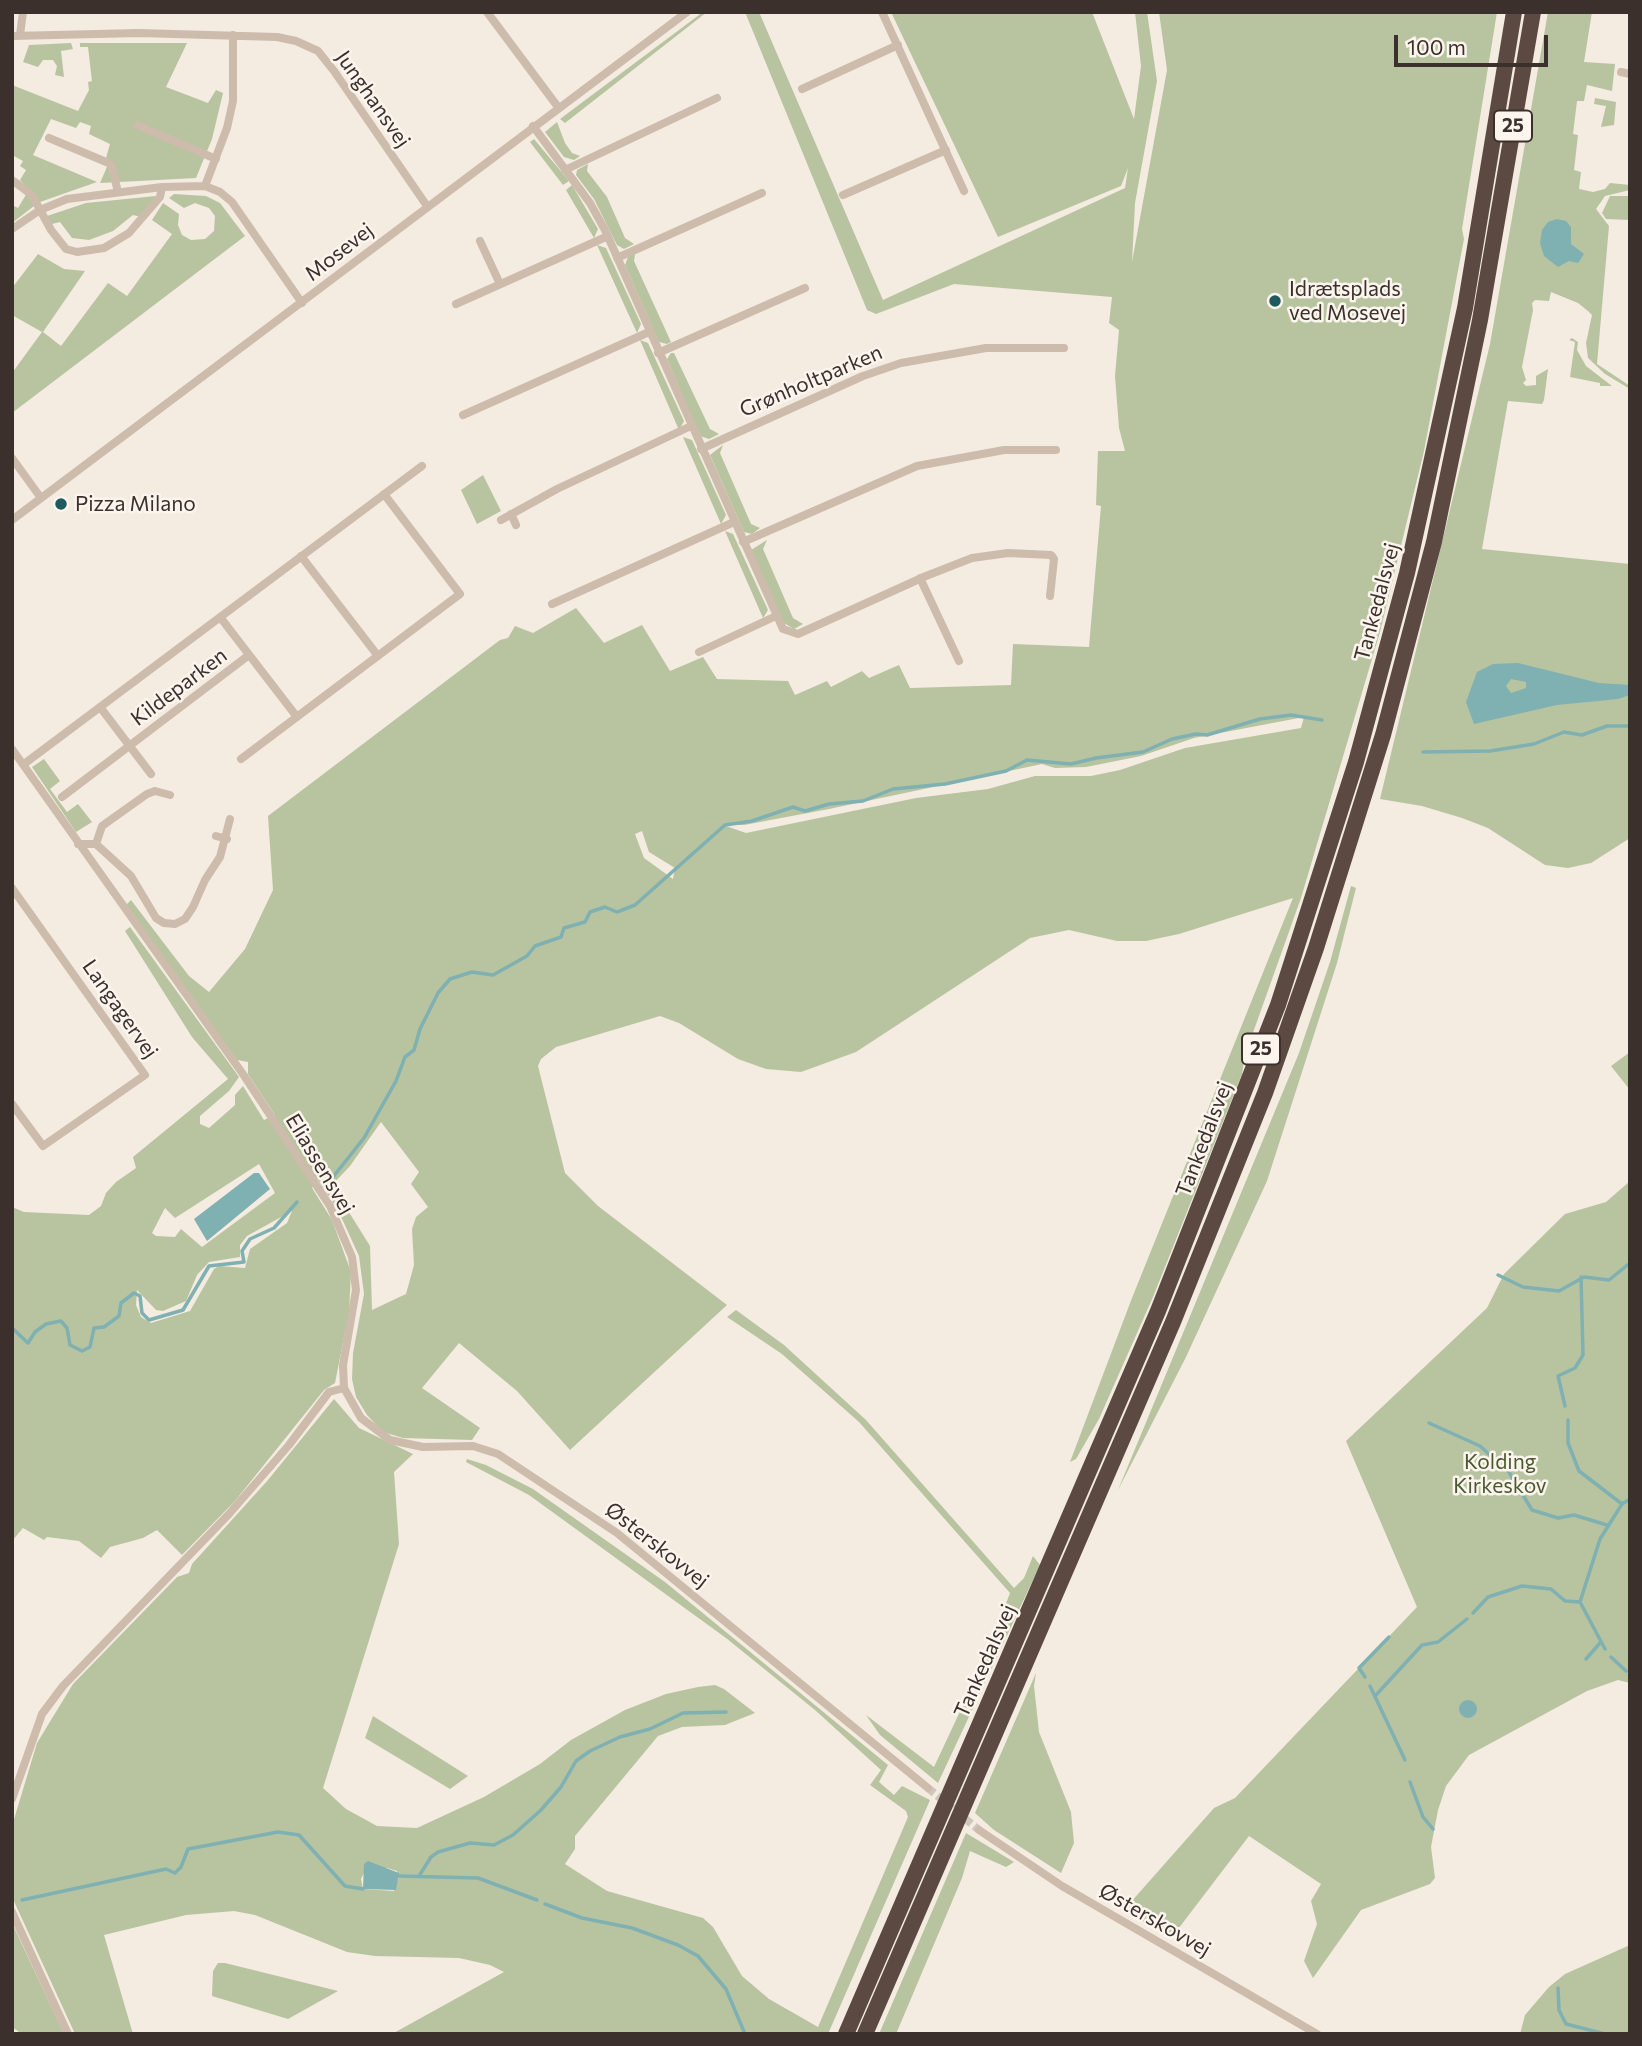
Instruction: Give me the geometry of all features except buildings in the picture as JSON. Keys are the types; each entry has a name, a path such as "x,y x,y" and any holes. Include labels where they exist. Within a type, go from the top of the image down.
{"highway":[{"name":"Tankedalsvej","path":"846,2034 1158,1311 1278,1005 1356,762 1410,561 1465,308 1514,12"},
{"name":"Tankedalsvej","path":"865,2034 1173,1322 1265,1093 1316,948 1383,735 1434,542 1478,334 1533,12"}],"street":[{"name":"Junghansvej","path":"23,12 16,36 139,33 277,37 318,51 427,206"},
{"path":"487,12 558,107"},
{"name":"Mosevej","path":"12,520 687,12"},
{"path":"882,12 964,191"},
{"path":"205,186 233,101 233,35"},
{"path":"802,89 898,45"},
{"path":"565,170 717,99"},
{"path":"137,125 216,159"},
{"path":"533,127 590,202 608,236 783,629 798,634 920,578 972,558 1008,552 1044,553 1054,559 1050,596"},
{"path":"50,138 111,164 118,192"},
{"path":"843,195 946,150"},
{"path":"12,180 29,191 66,249 89,251 104,248 128,233 160,197 162,187"},
{"path":"12,229 40,210 67,199 162,187 205,186 220,192 232,202 302,303"},
{"path":"617,258 762,193"},
{"path":"456,304 608,236"},
{"path":"480,241 500,284"},
{"path":"658,353 805,289"},
{"path":"463,415 649,332"},
{"name":"Grønholtparken","path":"701,449 852,381 901,363 986,348 1063,348"},
{"path":"501,520 557,489 691,426"},
{"path":"743,542 917,466 1004,450 1056,450"},
{"path":"12,458 41,498"},
{"name":"Kildeparken","path":"24,764 422,466"},
{"path":"241,759 460,594 384,494"},
{"path":"512,514 516,525"},
{"path":"552,604 734,522"},
{"path":"301,556 378,656"},
{"path":"920,578 959,661"},
{"path":"699,652 775,616"},
{"name":"Kildeparken","path":"220,617 297,717"},
{"name":"Kildeparken","path":"62,797 249,655"},
{"name":"Kildeparken","path":"100,707 151,774"},
{"name":"Eliassensvej","path":"12,749 244,1077 330,1206 352,1257 356,1290 344,1365 344,1388"},
{"path":"96,844 102,826 147,794 155,791 170,795"},
{"path":"78,844 96,844 131,876 156,918 171,925 185,919 193,907 227,839 230,819"},
{"path":"216,836 227,839"},
{"name":"Langagervej","path":"12,888 145,1075 43,1146 12,1104"},
{"path":"12,1799 42,1714 62,1686 229,1514 289,1445 329,1392 344,1388"},
{"name":"Østerskovvej","path":"344,1388 361,1418 390,1440 423,1447 473,1446 498,1454 617,1533 928,1788"},
{"name":"Østerskovvej","path":"979,1830 1062,1886 1317,2034"},
{"path":"12,1912 68,2034"}],"green space":[{"path":"703,12 707,12 565,123 560,119"},
{"path":"745,12 759,12 883,300 1125,188 1128,168 1121,186 998,237 891,12 1092,12 1134,119 1141,66 1135,12 1147,12 1157,81 1135,203 1132,262 1167,70 1159,12 1497,12 1462,229 1464,239 1424,451 1380,632 1301,898 1245,1055 1242,1074 1153,1297 1099,1419 1076,1459 1070,1462 1132,1298 1293,898 1179,934 1146,941 1117,941 1069,930 1030,938 856,1052 801,1072 766,1069 738,1059 679,1023 660,1016 556,1047 541,1059 538,1066 565,1173 598,1206 727,1305 570,1450 517,1391 459,1343 422,1388 480,1428 472,1440 403,1438 383,1432 367,1415 356,1397 352,1379 353,1353 364,1294 359,1256 338,1210 318,1180 312,1188 332,1220 351,1272 349,1312 335,1383 324,1390 235,1501 182,1555 157,1530 143,1538 110,1547 101,1558 79,1541 47,1537 44,1540 23,1528 12,1541 12,1207 24,1212 89,1215 101,1206 106,1193 116,1182 136,1168 133,1157 228,1079 192,1037 125,931 130,927 239,1077 229,1091 200,1116 200,1124 209,1128 235,1105 235,1095 243,1086 264,1120 275,1115 248,1074 248,1062 237,1060 126,905 131,900 189,976 209,992 245,949 273,890 268,816 500,640 508,638 515,626 533,633 576,608 604,643 642,625 670,671 703,657 717,679 788,681 795,695 827,681 831,687 862,671 869,678 899,665 910,688 1011,685 1013,644 1089,647 1101,506 1096,505 1098,451 1125,451 1119,428 1115,376 1119,330 1109,323 1112,297 954,284 876,314 867,310","holes":["1304,717 1301,728 1185,748 1120,770 1091,776 1035,776 988,789 916,798 746,833 723,825 744,825 829,809 1042,764 1055,768 1086,767 1141,756 1194,738","642,831 649,852 675,868 673,879 644,858 635,834","381,1122 419,1172 411,1184 428,1207 416,1217 412,1229 414,1265 406,1294 372,1310 370,1246 332,1185 350,1166","259,1164 275,1193 202,1247 181,1229 175,1237 156,1236 152,1233 165,1208 175,1218","292,1211 287,1223 250,1249 245,1268 219,1266 214,1269 190,1311 151,1323 141,1317 136,1305 137,1290 156,1310 163,1311 186,1301 197,1275 209,1262 240,1257 240,1245 247,1236"]},
{"path":"1548,12 1592,12 1584,62 1615,64 1612,91 1587,85 1584,101 1577,101 1573,134 1578,135 1574,170 1581,172 1579,189 1593,192 1605,189 1610,183 1630,185 1630,190 1605,196 1596,209 1609,226 1597,364 1630,386 1630,389 1605,374 1588,358 1586,343 1592,315 1588,311 1578,303 1551,292 1549,301 1535,300 1532,303 1522,367 1526,380 1523,383 1526,386 1536,385 1536,376 1548,369 1544,400 1542,404 1508,401 1482,549 1630,564 1630,838 1591,863 1568,868 1545,865 1488,828 1462,818 1422,806 1380,799 1490,344"},
{"path":"71,43 73,49 61,51 64,77 55,75 57,66 53,60 43,60 38,67 23,62 29,45"},
{"path":"80,43 187,43 166,87 208,103 216,90 223,93 212,139 196,178 100,183 110,160 106,158 110,144 89,134 91,126 80,122 76,128 51,119 33,155 97,182 40,202 20,180 26,170 20,166 23,161 12,155 12,85 78,111 89,90 88,82 92,81 88,47 80,47"},
{"path":"1595,98 1616,102 1614,125 1601,127 1606,106 1594,104"},
{"path":"557,122 565,143 572,153 580,156 574,160 564,157 545,132"},
{"path":"534,139 569,181 563,185 530,142"},
{"path":"588,164 587,171 607,197 625,238 634,244 624,249 617,245 594,199 576,175 577,170"},
{"path":"572,185 598,229 594,238 566,190"},
{"path":"27,193 34,206 12,223 12,205 18,208"},
{"path":"174,194 206,196 220,203 245,236 12,413 12,373 42,332 12,315 12,288 38,254 64,269 85,271 43,332 61,346 108,283 127,296 172,234 152,220 163,203 179,214 178,225 182,235 191,240 205,239 214,231 215,216 209,208 195,203 184,208 169,198"},
{"path":"156,196 141,217 133,215 113,231 89,240 72,238 60,222 52,224 47,216 86,203"},
{"path":"1610,196 1630,196 1630,220 1606,219 1602,213"},
{"path":"597,245 606,248 641,324 637,333"},
{"path":"635,254 634,261 671,342 667,344 659,342 625,265 628,257"},
{"path":"1572,338 1578,342 1577,350 1586,366 1612,386 1600,386 1600,383 1570,377 1575,342 1569,340"},
{"path":"640,340 648,343 684,421 679,430"},
{"path":"674,353 710,429 719,434 709,439 700,436 667,359"},
{"path":"683,437 692,440 726,515 721,524"},
{"path":"723,445 720,453 751,524 760,528 752,534 744,532 710,455"},
{"path":"483,475 501,511 477,524 461,490"},
{"path":"725,531 733,534 768,610 763,618"},
{"path":"767,540 763,549 793,618 803,624 794,629 784,623 751,550"},
{"path":"44,759 60,781 50,789 67,812 78,804 92,822 76,832 32,767"},
{"path":"1351,886 1356,888 1337,963 1267,1181 1186,1357 1118,1490 1299,1053 1330,962"},
{"path":"1630,1052 1630,1090 1611,1066"},
{"name":"Kolding Kirkeskov","path":"1630,1181 1630,1683 1618,1680 1587,1691 1469,1755 1446,1786 1438,1810 1431,1847 1435,1878 1430,1884 1361,1910 1313,1978 1304,1961 1317,1924 1311,1901 1321,1884 1249,1836 1172,1937 1123,1911 1214,1808 1235,1798 1417,1607 1346,1441 1487,1308 1504,1274 1565,1214 1606,1202"},
{"path":"736,1310 784,1345 866,1420 1014,1588 1024,1578 1033,1556 1040,1565 938,1783 880,1735 866,1715 934,1767 985,1658 1010,1593 859,1422 782,1354 727,1317"},
{"path":"334,1399 359,1428 413,1454 394,1472 399,1544 323,1788 346,1809 377,1826 417,1828 484,1797 540,1764 571,1740 625,1710 666,1694 698,1687 715,1685 724,1689 755,1713 725,1725 682,1727 658,1736 575,1836 575,1849 565,1864 607,1891 703,1918 713,1927 742,1976 769,1999 818,2027 908,1817 906,1811 870,1785 881,1770 815,1710 726,1638 529,1495 466,1462 467,1459 486,1465 533,1489 665,1582 888,1765 879,1782 894,1795 902,1786 930,1800 828,2034 392,2034 504,1972 490,1965 459,1958 375,1956 347,1952 255,1915 234,1911 186,1915 104,1935 133,2034 75,2034 12,1897 12,1826 37,1743 73,1684 177,1577 189,1573 192,1564 268,1480","holes":["387,1868 397,1871 399,1876 394,1891 363,1889 361,1879 365,1871"]},
{"path":"1036,1673 1034,1686 1039,1732 1071,1812 1074,1843 1061,1873 994,1830 975,1813"},
{"path":"373,1716 468,1776 450,1789 365,1738"},
{"path":"966,1833 1014,1862 1006,1867 970,1851 962,1878 896,2034 879,2034"},
{"path":"12,1923 64,2034 22,2034 12,2027"},
{"path":"1630,1945 1630,2034 1520,2034 1525,2015 1549,1987 1565,1974"},
{"path":"218,1963 338,1991 288,2019 212,1996 213,1971"}],"water":[{"path":"1557,219 1566,221 1571,227 1571,244 1584,254 1578,263 1569,261 1558,267 1544,256 1540,243 1542,230 1548,222"},
{"path":"1518,663 1599,683 1630,685 1630,695 1618,699 1557,705 1474,724 1466,702 1477,672 1493,664","holes":["1511,679 1526,682 1526,688 1511,693 1506,686"]},
{"path":"254,1173 259,1173 270,1189 207,1241 194,1219"},
{"path":"1468,1700 1474,1703 1477,1709 1474,1715 1468,1718 1462,1715 1459,1709 1462,1703"},
{"path":"368,1861 399,1873 396,1890 363,1889 364,1864"}],"waterway":[{"path":"333,1177 364,1138 396,1081 405,1057 414,1050 420,1029 438,993 450,979 472,972 493,975 527,956 535,946 561,937 564,928 585,922 590,912 605,907 617,912 635,905 725,825 752,821 793,807 805,811 829,804 863,801 893,789 945,784 1006,771 1027,760 1071,764 1143,752 1172,739 1196,734 1207,735 1260,719 1291,715 1322,720"},
{"path":"1423,752 1490,751 1534,744 1564,732 1582,735 1607,726 1630,726"},
{"path":"12,1328 28,1343 35,1332 46,1324 61,1321 67,1328 70,1345 82,1351 90,1347 94,1328 104,1327 119,1316 121,1303 134,1293 140,1296 142,1313 149,1320 183,1310 209,1266 244,1262 242,1251 250,1239 274,1228 297,1202"},
{"path":"1498,1275 1523,1287 1559,1291 1584,1277 1609,1280 1630,1263"},
{"path":"1565,1406 1558,1376 1575,1368 1583,1355 1581,1277"},
{"path":"1568,1420 1568,1443 1579,1471 1622,1504"},
{"path":"1429,1423 1480,1446 1490,1455"},
{"path":"1504,1464 1532,1510 1558,1518 1574,1515 1607,1525"},
{"path":"1605,1649 1580,1602 1600,1539 1622,1504 1630,1499"},
{"path":"1473,1613 1488,1597 1522,1586 1551,1589 1565,1601 1580,1602"},
{"path":"1376,1695 1422,1645 1438,1642 1467,1619"},
{"path":"1365,1677 1359,1668 1389,1637"},
{"path":"1586,1659 1600,1643"},
{"path":"1611,1657 1626,1671"},
{"path":"1370,1686 1405,1760"},
{"path":"419,1876 431,1857 438,1852 470,1843 494,1845 513,1835 541,1810 561,1787 576,1761 590,1751 620,1737 650,1729 683,1713 726,1712"},
{"path":"1410,1782 1423,1817 1433,1829"},
{"path":"22,1900 166,1869 175,1873 181,1867 188,1849 278,1832 299,1835 345,1886 363,1889"},
{"path":"399,1876 478,1878 537,1900"},
{"path":"545,1904 582,1918 632,1928 678,1945 698,1956 726,1989 745,2034"},
{"path":"1558,1988 1559,2010 1566,2024 1605,2034"}],"tunnel":[{"path":"928,1788 979,1830"}],"place":[{"name":"Idrætsplads ved Mosevej","path":"1275,301"},
{"name":"Pizza Milano","path":"61,504"}]}
